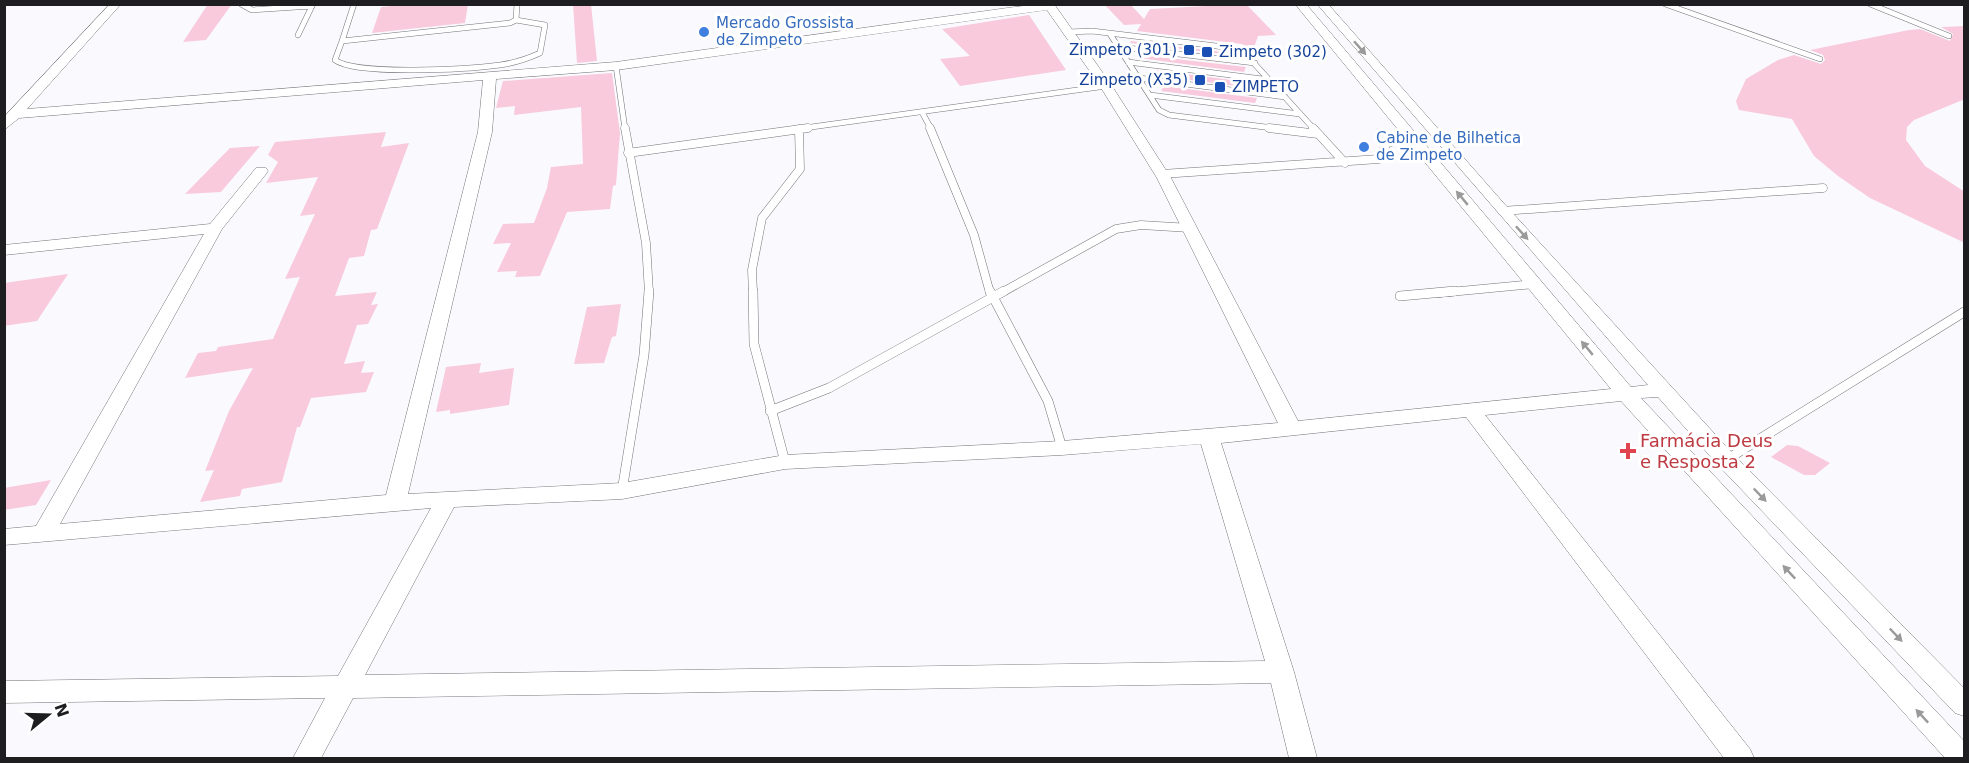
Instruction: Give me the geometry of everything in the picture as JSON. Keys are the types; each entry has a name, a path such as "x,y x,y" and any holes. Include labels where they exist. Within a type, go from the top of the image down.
{"street":[{"path":"4,126 116,4"},
{"path":"1300,4 1625,393 1962,759"},
{"path":"1322,4 1502,211 1726,460 1965,705"},
{"path":"15,114 616,66 1049,5 1106,86 1162,174 1291,428"},
{"path":"395,502 485,132 490,76"},
{"path":"43,534 214,228 261,171"},
{"path":"4,250 214,228"},
{"path":"4,537 395,502 622,491 785,462 1062,448 1209,437 1663,390"},
{"path":"1471,410 1740,759"},
{"path":"1209,437 1281,672 1303,759"},
{"path":"307,759 447,499"},
{"path":"4,692 1281,672"}],"lane":[{"path":"241,4 252,10 312,5 298,35"},
{"path":"340,41 510,23 516,20 545,25 540,53 533,58 508,63 401,71 339,63 335,60 340,41 354,4"},
{"path":"516,20 517,4"},
{"path":"1665,4 1820,59"},
{"path":"1870,4 1949,36"},
{"path":"1069,32 1092,31 1235,48 1246,53 1345,163"},
{"path":"1110,34 1159,110 1169,115 1318,134"},
{"path":"1119,47 1255,63"},
{"path":"1128,62 1270,80"},
{"path":"616,66 622,88 628,153 647,246 649,275 646,330 622,491"},
{"path":"1139,78 1285,97"},
{"path":"628,153 1106,86"},
{"path":"1150,95 1300,114"},
{"path":"922,112 942,152 974,235 992,298 1048,401 1062,448"},
{"path":"785,462 754,344 752,270 762,218 800,169 799,129"},
{"path":"1162,174 1379,159 1387,143 1411,137"},
{"path":"1502,211 1824,188"},
{"path":"770,411 829,388 1116,230 1141,225 1190,228"},
{"path":"1400,296 1534,284"},
{"path":"1726,460 1965,312"}],"building":[{"path":"208,4 232,4 206,40 183,42"},
{"path":"410,4 468,4 465,23 372,33 381,7"},
{"path":"573,4 591,4 597,61 577,63"},
{"path":"1104,4 1130,4 1144,19 1150,9 1246,4 1276,35 1258,36 1252,53 1242,44 1137,31 1141,24 1124,25"},
{"path":"1029,15 1066,70 960,86 940,59 970,56 942,29"},
{"path":"1965,26 1965,99 1914,120 1907,127 1906,140 1925,166 1965,192 1965,243 1870,198 1838,176 1814,156 1792,119 1739,110 1736,101 1746,79 1778,60 1794,55 1821,64 1825,60 1823,55 1810,50 1909,30 1920,29 1950,41 1953,34 1941,27"},
{"path":"1131,41 1239,54 1241,56 1130,43"},
{"path":"1141,55 1246,67 1244,72 1139,58"},
{"path":"1155,70 1262,84 1260,89 1152,75"},
{"path":"612,73 620,133 616,185 613,186 610,209 567,212 540,276 515,277 517,271 497,272 511,243 493,244 503,224 534,223 547,188 551,167 583,164 581,107 514,115 515,106 496,108 503,81"},
{"path":"1164,86 1257,98 1255,103 1161,91"},
{"path":"386,132 381,147 409,143 377,229 371,230 364,256 349,258 335,296 377,292 371,305 378,304 368,324 357,325 344,364 365,361 361,373 374,372 366,392 311,398 300,427 297,427 282,482 242,489 240,496 200,502 214,470 205,471 229,411 253,368 185,378 198,353 216,351 218,347 273,339 300,277 285,279 315,214 300,216 318,177 266,183 278,162 268,155 275,142"},
{"path":"260,146 221,192 185,194 230,148"},
{"path":"68,274 37,321 4,326 4,283"},
{"path":"621,304 616,336 612,337 604,363 574,364 587,307"},
{"path":"481,363 479,373 514,368 509,405 450,414 450,410 436,412 446,367"},
{"path":"1787,445 1798,446 1830,463 1815,475 1804,475 1771,457"},
{"path":"51,480 36,505 4,510 4,488"}],"place":[{"name":"Mercado Grossista de Zimpeto","path":"704,32"},
{"name":"Zimpeto (301)","path":"1189,50"},
{"name":"Zimpeto (302)","path":"1207,52"},
{"name":"Zimpeto (X35)","path":"1200,80"},
{"name":"ZIMPETO","path":"1220,87"},
{"name":"Cabine de Bilhetica de Zimpeto","path":"1364,147"},
{"name":"Farmácia Deus e Resposta 2","path":"1628,451"}]}
